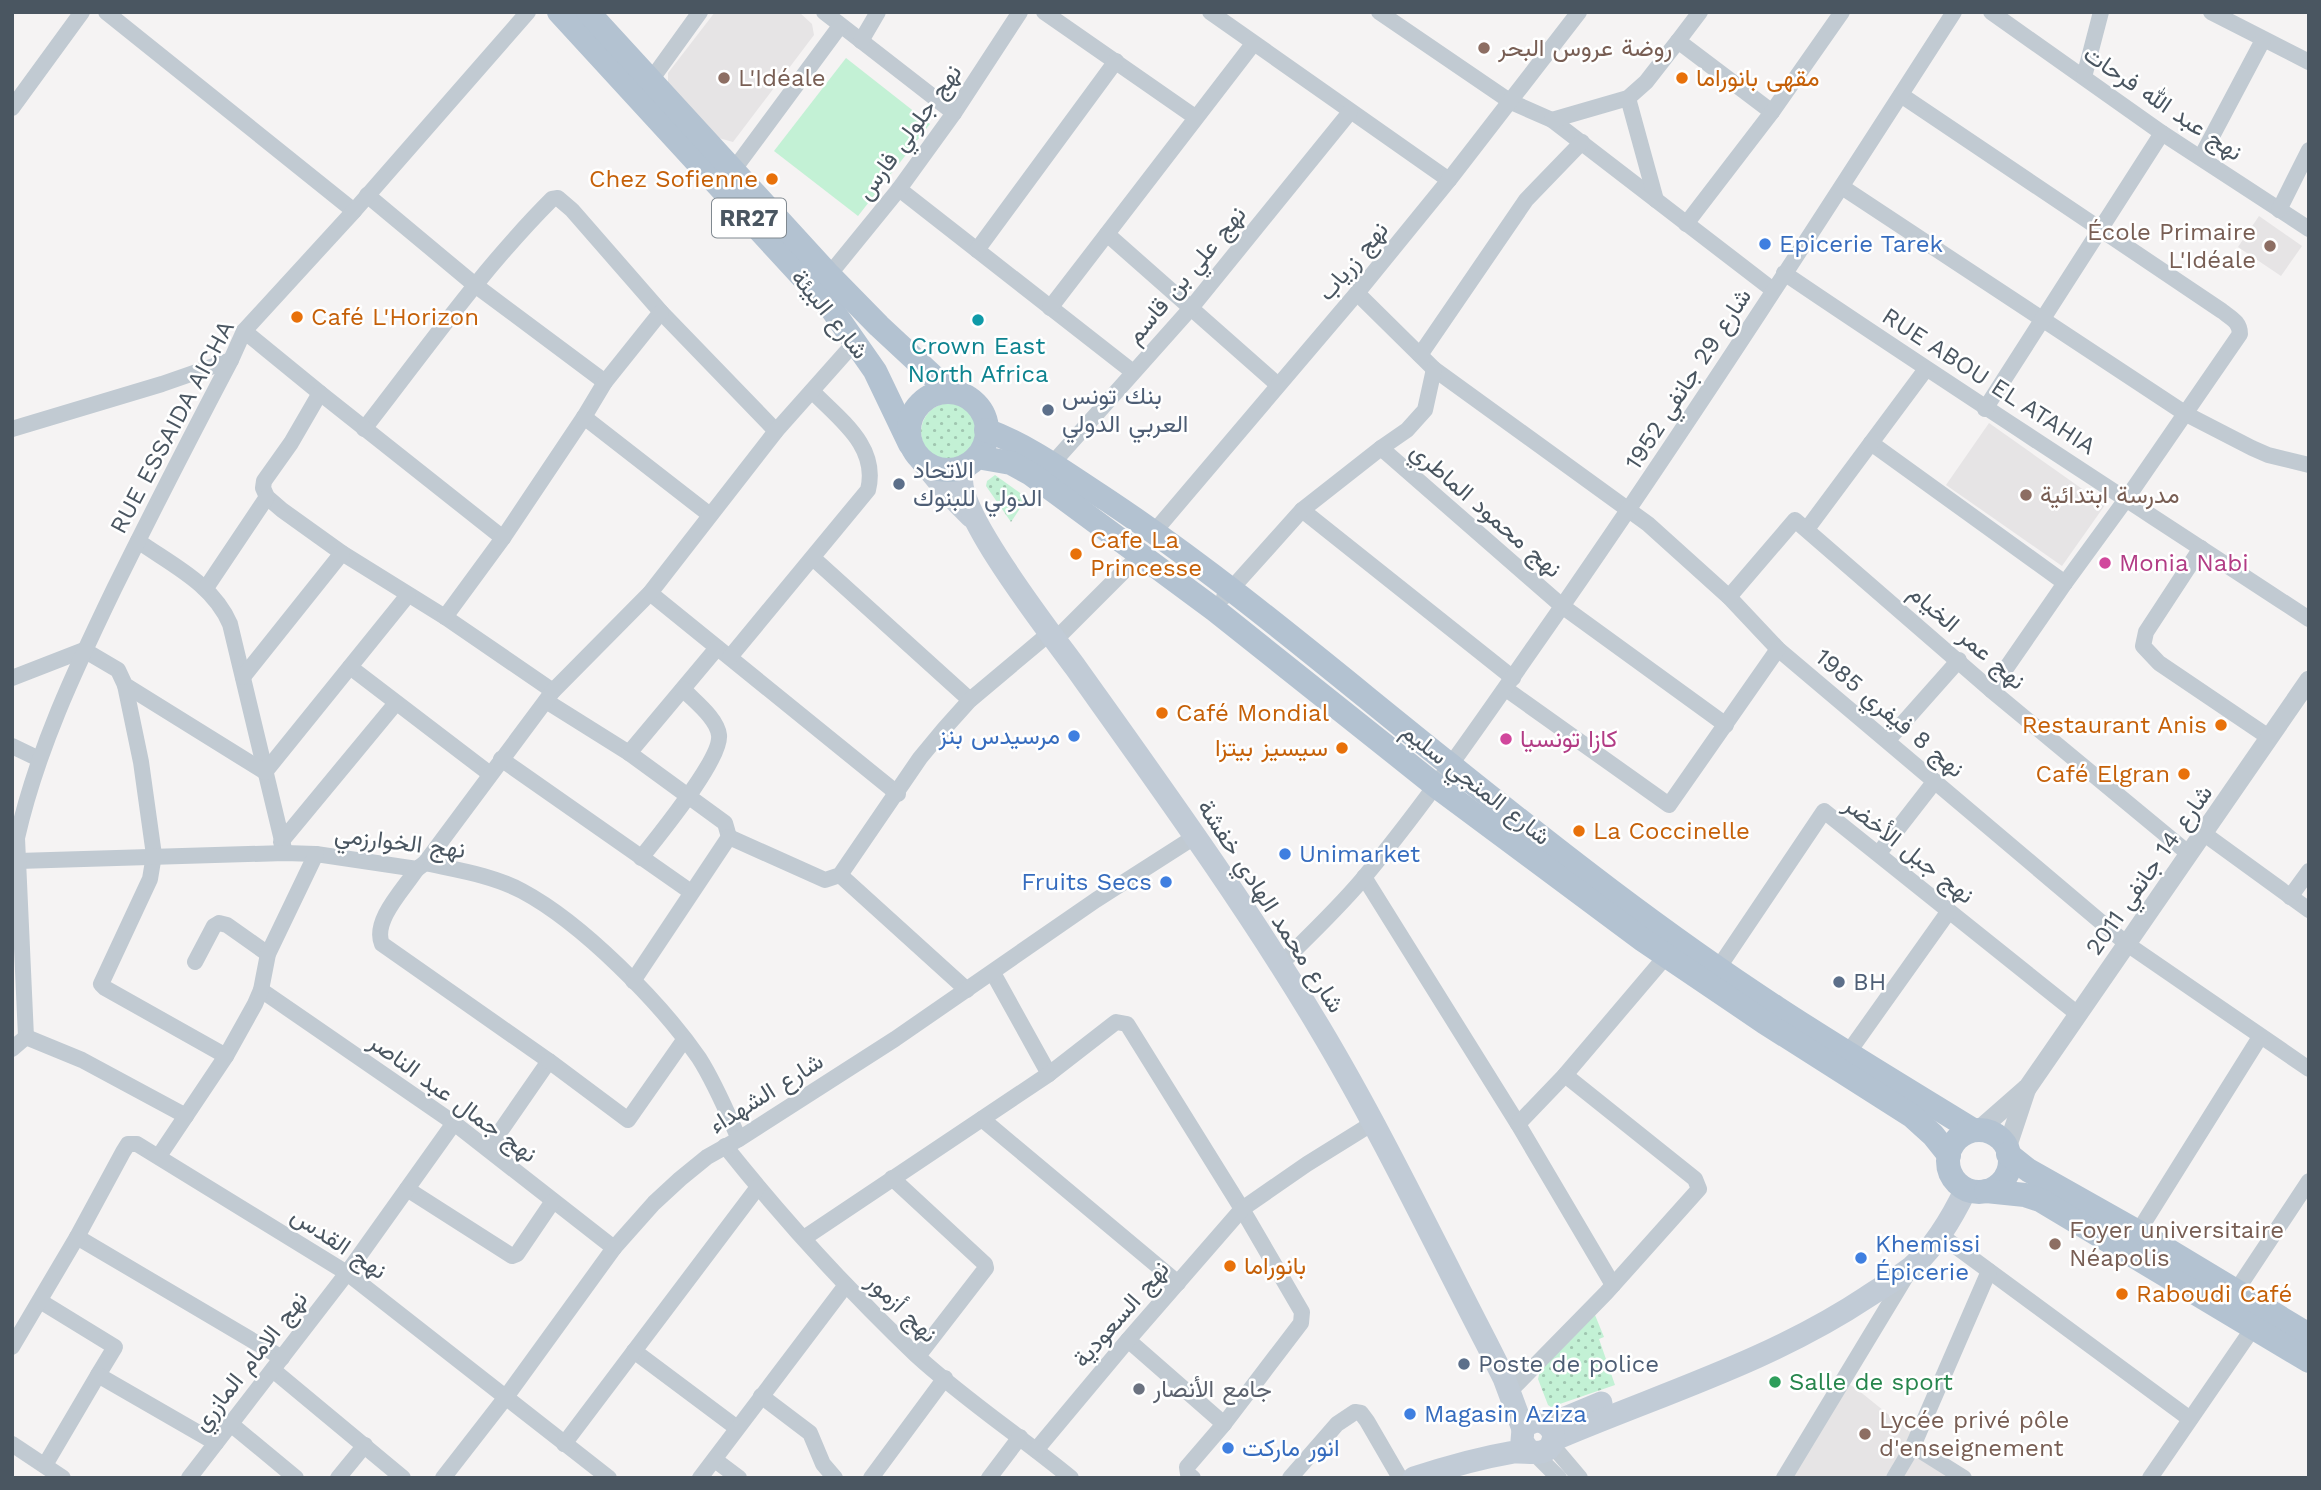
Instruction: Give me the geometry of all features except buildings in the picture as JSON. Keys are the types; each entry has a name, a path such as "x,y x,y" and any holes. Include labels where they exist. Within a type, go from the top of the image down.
{"main road":[{"name":"شارع البيئة","path":"559,12 822,298 856,341 875,371 916,452"},
{"name":"شارع البيئة","path":"588,12 829,275 950,392"},
{"name":"RR27","path":"950,392 975,404 983,416 986,430"},
{"path":"950,392 934,394 922,402 912,414 909,429 916,452 950,495 974,518"},
{"path":"974,518 965,494 962,475 986,439 986,430"},
{"name":"شارع المنجي سليم","path":"986,430 1013,440 1052,464 1154,531 1231,587 1451,766 1653,921 1775,1007 1976,1130"},
{"path":"916,452 932,467 943,470 956,470 972,461"},
{"name":"شارع المنجي سليم","path":"972,461 1011,463 1031,474 1215,610 1436,786 1667,956 1764,1022 1912,1116 1933,1135 1949,1155"},
{"name":"شارع محمد الهادي خفشة","path":"974,518 1013,580 1196,836 1281,964 1373,1123 1504,1378 1538,1437"},
{"path":"2309,1335 2138,1232 2028,1170 1996,1135 1976,1130 1962,1135 1953,1144 1949,1166 1969,1187 2025,1195 2040,1200 2309,1361"},
{"path":"1538,1437 1795,1324 1845,1296 1898,1259 1923,1235 1944,1204 1969,1187 1995,1188 2008,1174 2008,1151"},
{"path":"1414,1478 1689,1386 1796,1338 1849,1309 1913,1266 1939,1234 1969,1187"},
{"name":"شارع محمد الهادي خفشة","path":"1487,1344 1515,1386 1538,1437"}],"street":[{"path":"12,108 82,12"},
{"path":"106,12 354,211"},
{"name":"RUE ESSAIDA AICHA","path":"26,1037 17,920 17,838 52,721 84,650 244,331 354,211 528,12"},
{"path":"651,80 700,12"},
{"path":"824,12 954,113"},
{"path":"861,41 878,12"},
{"name":"نهج جلولي فارس","path":"829,275 899,189 954,113 1020,12"},
{"path":"1044,12 1195,117"},
{"path":"1210,12 1449,180"},
{"path":"1378,12 1511,102 1552,120 1773,290"},
{"path":"1552,120 1628,98 1646,82 1700,12"},
{"path":"1686,224 1772,112 1842,12"},
{"name":"شارع 29 جانفي 1952","path":"1281,964 1364,877 1451,766 1629,510 1954,12"},
{"name":"نهج عبد الله فرحات","path":"1992,12 2162,133 2309,229"},
{"path":"2084,76 2101,12"},
{"path":"2211,12 2309,62"},
{"name":"نهج زرياب","path":"1154,531 1357,293 1449,180 1511,102 1574,14"},
{"path":"732,172 840,26"},
{"path":"2201,156 2263,40"},
{"path":"1678,41 1772,112"},
{"path":"1050,308 1252,44"},
{"path":"977,250 1116,61"},
{"path":"1901,95 2102,228 2229,316 2240,327 2240,334 2186,414 1992,690"},
{"path":"1628,98 1656,200"},
{"name":"نهج علي بن قاسم","path":"1052,464 1191,308 1350,112"},
{"path":"1985,409 2162,133"},
{"path":"1420,355 1526,200 1582,142"},
{"path":"2280,209 2309,150"},
{"path":"1842,187 2186,414 2260,452 2309,465"},
{"path":"899,189 1133,372"},
{"path":"367,195 475,285 605,382"},
{"path":"364,429 475,285 529,222 552,199 558,198 572,210 661,312 776,431"},
{"path":"1107,234 1278,385"},
{"name":"RUE ABOU EL ATAHIA","path":"1784,273 1985,409 2127,498 2309,619"},
{"name":"نهج 8 فيفري 1985","path":"1357,293 1434,369 1648,524 1729,597 1778,649 2127,944 2309,1069"},
{"path":"444,617 502,538 605,382 661,312"},
{"path":"244,331 502,538"},
{"path":"684,1040 628,1120 382,944 378,936 379,924 549,696 650,593 776,431 856,341"},
{"path":"12,429 162,384 231,360"},
{"path":"1215,610 1231,587 1302,510 1407,430 1425,410 1434,369"},
{"path":"1729,597 1795,520 1807,529 1926,369"},
{"path":"629,753 683,689 723,652 813,558 868,490 872,475 863,445 812,391"},
{"path":"320,393 291,443 264,481 263,488 267,497 342,553 444,617 687,795 725,823 729,837 825,880 840,875 920,758 970,700 1053,636 1140,555"},
{"path":"584,417 710,515"},
{"path":"1871,443 2065,583"},
{"name":"نهج محمود الماطري","path":"1381,448 1562,606 1726,725"},
{"path":"206,588 267,497"},
{"path":"1302,510 1509,683 1667,805 1778,649"},
{"name":"نهج عمر الخيام","path":"1807,529 1992,690 2188,853"},
{"path":"138,541 206,588 224,609 230,624 283,847"},
{"path":"2201,548 2146,632 2143,646 2159,663 2270,738"},
{"path":"243,677 342,553"},
{"path":"813,558 970,700"},
{"path":"650,593 898,793"},
{"path":"265,772 408,595"},
{"path":"12,678 84,650 118,670 125,685 141,762 154,855 150,879 101,984 226,1056"},
{"path":"1888,740 1959,660"},
{"path":"350,667 490,774"},
{"name":"شارع 14 جانفي 2011","path":"2028,1087 2309,680"},
{"path":"125,685 265,772"},
{"path":"641,858 703,776 718,744 719,734 713,721 683,689"},
{"path":"283,847 396,703"},
{"path":"12,746 39,759"},
{"path":"501,759 691,892"},
{"path":"1879,853 1935,781"},
{"name":"نهج جبل الأخضر","path":"1719,967 1824,811 2079,1014"},
{"path":"2203,833 2309,910"},
{"name":"شارع الشهداء","path":"443,1478 506,1397 614,1248 654,1203 707,1157 993,973 1096,900 1196,836"},
{"path":"633,981 729,837"},
{"name":"نهج الخوارزمي","path":"18,861 283,847 316,854 490,877 522,891 581,930 633,981 699,1059 716,1090 732,1143"},
{"path":"159,1156 226,1056 261,990 268,954 316,854"},
{"path":"2290,897 2309,871"},
{"path":"840,875 967,990"},
{"path":"1364,877 1518,1124 1613,1285"},
{"path":"1848,1053 1950,911"},
{"path":"195,962 214,926 219,923 227,925 268,954"},
{"path":"1518,1124 1565,1075 1667,956"},
{"path":"993,973 1049,1074"},
{"name":"نهج جمال عبد الناصر","path":"261,990 454,1123 614,1248"},
{"path":"804,1238 1049,1074 1116,1023 1127,1024 1242,1209 1302,1312 1301,1323 1224,1424 1187,1467 1188,1474 1193,1478"},
{"path":"12,1049 26,1037 82,1060 186,1116"},
{"path":"2138,1232 2260,1037"},
{"path":"488,1149 549,1061"},
{"path":"1515,1386 1613,1285 1699,1189 1695,1179 1565,1075"},
{"path":"1976,1130 2028,1087"},
{"path":"2008,1151 2028,1087"},
{"path":"982,1119 1178,1283"},
{"name":"نهج الامام المازري","path":"192,1477 347,1273 454,1123"},
{"name":"نهج السعودية","path":"1037,1450 1242,1209 1373,1123"},
{"name":"نهج أزمور","path":"732,1143 758,1187 846,1285 918,1356 1070,1478"},
{"name":"نهج القدس","path":"77,1237 128,1144 137,1144 347,1273 609,1478"},
{"path":"892,1178 986,1268 986,1272 918,1356"},
{"path":"2236,1291 2309,1181"},
{"path":"564,1444 758,1187"},
{"path":"407,1189 512,1256 517,1254 553,1201"},
{"path":"1939,1234 2190,1419"},
{"path":"12,1347 77,1237 277,1364 403,1478"},
{"path":"1784,1478 1913,1266"},
{"path":"1894,1478 1913,1446 1989,1271"},
{"path":"700,1478 846,1285"},
{"path":"40,1301 115,1347 45,1465"},
{"path":"2150,1478 2253,1328"},
{"path":"1128,1340 1224,1424"},
{"path":"635,1351 737,1428"},
{"path":"98,1375 216,1443"},
{"path":"871,1478 944,1378"},
{"path":"761,1396 810,1433 823,1464 835,1478"},
{"path":"1290,1478 1337,1424 1355,1412 1361,1413 1367,1421 1400,1478"},
{"path":"232,1425 296,1478"},
{"path":"989,1478 1020,1437"},
{"path":"1538,1437 1559,1478"},
{"path":"1538,1437 1580,1478"},
{"path":"12,1444 63,1478"},
{"path":"338,1478 365,1446"},
{"path":"1913,1446 1964,1478"},
{"path":"715,1460 739,1478"}],"shaded area":[{"name":"L'Idéale","path":"715,12 799,12 812,24 814,35 733,142 719,138 668,83 668,73"},
{"name":"École Primaire L'Idéale","path":"2259,216 2302,246 2281,276 2238,247"},
{"name":"مدرسة ابتدائية","path":"1989,423 2105,505 2062,566 1946,485"},
{"name":"Lycée privé pôle d'enseignement","path":"1849,1384 1858,1390 1967,1478 1791,1478"}],"green space":[{"path":"846,58 930,124 858,216 774,151"},
{"path":"950,403 971,411 979,432 971,453 950,461 929,453 921,432 929,411"},
{"path":"995,475 1027,498 1011,522 986,486 987,481"},
{"path":"1595,1315 1604,1337 1599,1339 1615,1385 1551,1407 1538,1379 1540,1371"}],"place":[{"name":"روضة عروس البحر","path":"1484,48"},
{"name":"L'Idéale","path":"724,78"},
{"name":"مقهى بانوراما","path":"1682,78"},
{"name":"Chez Sofienne","path":"772,179"},
{"name":"Epicerie Tarek","path":"1765,244"},
{"name":"École Primaire L'Idéale","path":"2270,246"},
{"name":"Café L'Horizon","path":"297,317"},
{"name":"Crown East North Africa","path":"978,320"},
{"name":"بنك تونس العربي الدولي","path":"1048,410"},
{"name":"الاتحاد الدولي للبنوك","path":"899,484"},
{"name":"مدرسة ابتدائية","path":"2026,495"},
{"name":"Cafe La Princesse","path":"1076,554"},
{"name":"Monia Nabi","path":"2105,563"},
{"name":"Café Mondial","path":"1162,713"},
{"name":"Restaurant Anis","path":"2221,725"},
{"name":"مرسيدس بنز","path":"1074,736"},
{"name":"كازا تونسيا","path":"1506,739"},
{"name":"سيسيز بيتزا","path":"1342,748"},
{"name":"Café Elgran","path":"2184,774"},
{"name":"La Coccinelle","path":"1579,831"},
{"name":"Unimarket","path":"1285,854"},
{"name":"Fruits Secs","path":"1166,882"},
{"name":"BH","path":"1839,982"},
{"name":"Foyer universitaire Néapolis","path":"2055,1244"},
{"name":"Khemissi Épicerie","path":"1861,1258"},
{"name":"بانوراما","path":"1230,1266"},
{"name":"Raboudi Café","path":"2122,1294"},
{"name":"Poste de police","path":"1464,1364"},
{"name":"Salle de sport","path":"1775,1382"},
{"name":"جامع الأنصار","path":"1139,1389"},
{"name":"Magasin Aziza","path":"1410,1414"},
{"name":"Lycée privé pôle d'enseignement","path":"1865,1434"},
{"name":"انور ماركت","path":"1228,1448"}]}
